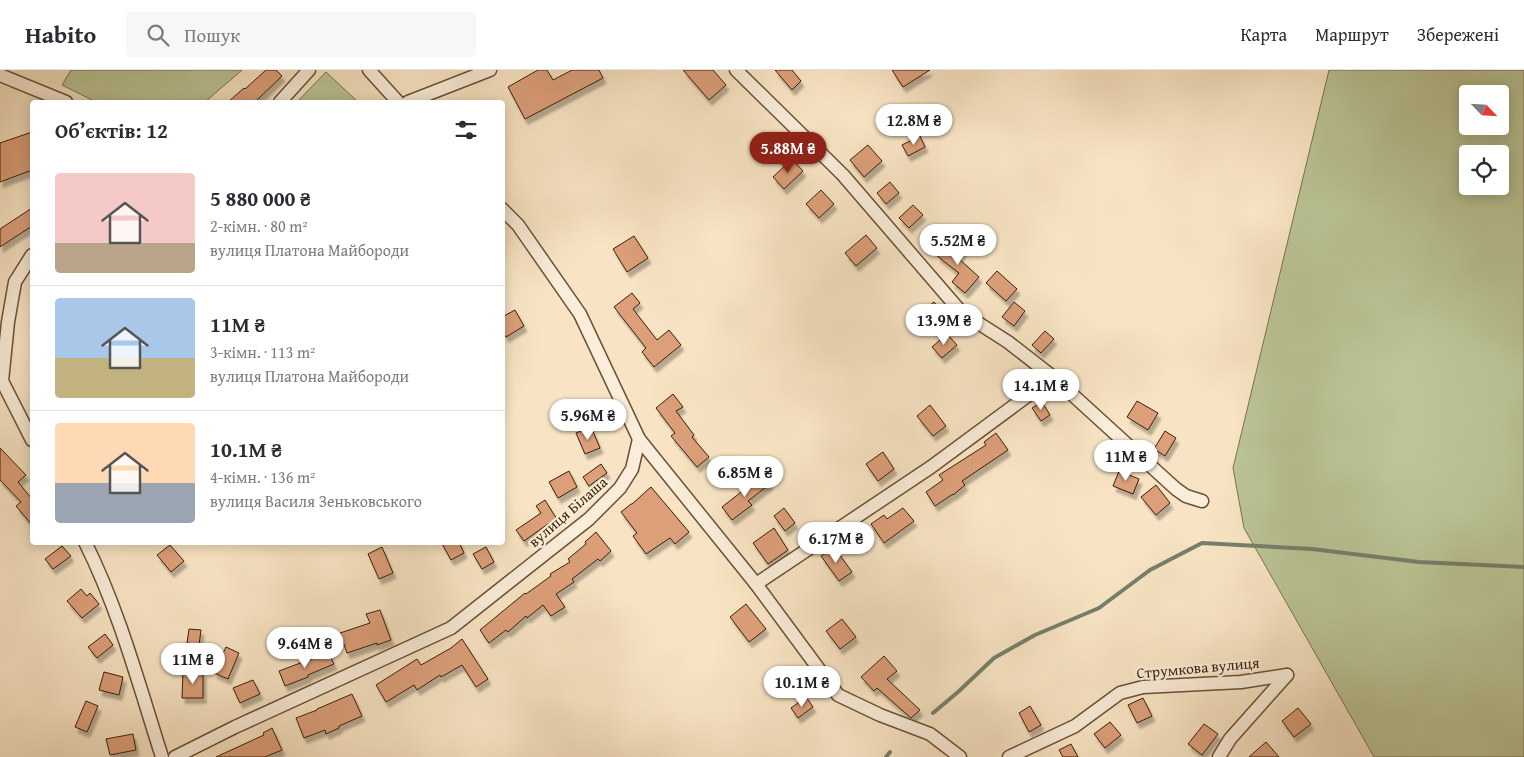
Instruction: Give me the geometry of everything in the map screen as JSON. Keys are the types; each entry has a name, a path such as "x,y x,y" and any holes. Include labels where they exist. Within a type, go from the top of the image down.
{"street":[{"path":"282,100 309,70"},
{"path":"369,70 396,100"},
{"path":"413,100 490,70"},
{"path":"736,70 843,176 961,312 1008,342 1053,376 1176,489 1186,496 1202,501"},
{"path":"0,75 61,100"},
{"path":"505,212 518,225 580,314 639,439 756,584 838,694 880,715 930,734 960,757"},
{"path":"30,258 15,282 1,381 30,436"},
{"path":"756,584 931,467 1053,376"},
{"name":"вулиця Білаша","path":"175,757 251,719 451,628 549,552 595,513 620,488 632,469 639,439"},
{"path":"86,545 120,625 162,757"},
{"name":"Струмкова вулиця","path":"1009,757 1075,726 1120,693 1143,687 1241,682 1288,674 1230,739 1219,757"}],"green space":[{"path":"71,70 242,70 207,100 92,100 62,85"},
{"path":"1329,70 1524,70 1524,757 1374,757 1244,528 1233,468"},
{"path":"326,72 356,100 299,100"}],"building":[{"path":"266,70 276,70 282,76 257,100 230,100"},
{"path":"538,70 547,70 553,80 572,70 599,70 603,78 525,119 508,87"},
{"path":"683,70 713,70 726,85 709,100"},
{"path":"775,70 792,70 801,81 792,90"},
{"path":"892,70 930,70 903,87"},
{"path":"30,133 30,171 0,182 0,143"},
{"path":"920,136 925,147 908,156 902,145"},
{"path":"868,145 882,161 864,177 850,160"},
{"path":"792,159 803,171 784,189 773,177"},
{"path":"890,182 899,193 886,204 877,193"},
{"path":"821,190 834,204 819,218 806,204"},
{"path":"913,205 923,215 909,228 899,218"},
{"path":"30,209 30,227 0,247 0,229"},
{"path":"866,235 877,248 856,266 845,253"},
{"path":"634,236 648,258 627,272 613,249"},
{"path":"951,239 964,249 958,258 979,277 965,293 952,282 959,273 937,256"},
{"path":"997,271 1017,289 1006,301 986,283"},
{"path":"632,293 640,303 633,309 657,340 669,330 681,345 654,367 642,352 646,348 614,307"},
{"path":"934,302 951,323 942,330 925,309"},
{"path":"1014,302 1025,311 1014,326 1002,317"},
{"path":"515,310 524,326 506,337 505,315"},
{"path":"1045,331 1054,339 1041,353 1032,345"},
{"path":"947,334 957,345 942,358 932,347"},
{"path":"673,394 683,407 676,411 694,435 692,437 709,457 697,467 671,436 675,433 656,408"},
{"path":"1137,401 1158,413 1148,430 1127,417"},
{"path":"1042,402 1050,415 1041,421 1032,408"},
{"path":"930,405 946,426 933,436 917,416"},
{"path":"591,427 600,448 585,454 576,433"},
{"path":"1165,431 1176,438 1165,456 1154,449"},
{"path":"996,433 1008,450 962,481 965,485 935,506 926,492 943,480 939,475 986,445 984,442"},
{"path":"0,448 26,475 18,482 30,497 30,523 16,506 21,502 0,480"},
{"path":"883,452 894,469 878,481 866,464"},
{"path":"601,464 607,473 589,486 583,477"},
{"path":"569,471 577,487 558,498 549,482"},
{"path":"1119,471 1139,479 1133,494 1113,486"},
{"path":"763,475 770,484 748,501 752,505 732,520 722,507"},
{"path":"1156,485 1170,503 1156,515 1141,497"},
{"path":"651,487 689,532 675,544 670,538 646,554 633,536 637,533 621,512"},
{"path":"545,500 558,521 549,527 548,524 524,541 516,530 541,513 536,506"},
{"path":"784,508 795,523 785,531 774,516"},
{"path":"903,508 914,521 884,543 871,524 884,515 887,519"},
{"path":"774,528 788,550 768,564 753,543"},
{"path":"596,532 611,551 600,561 598,559 572,579 574,582 556,594 565,607 551,616 543,605 527,618 526,616 508,632 506,630 489,643 480,630 525,593 551,576 550,574 570,562 568,559 586,544 585,542"},
{"path":"170,545 184,561 171,572 157,555"},
{"path":"443,545 460,545 464,553 451,560"},
{"path":"62,546 71,556 53,569 45,559"},
{"path":"382,547 393,573 379,579 368,554"},
{"path":"486,547 494,562 482,569 473,554"},
{"path":"834,547 852,572 839,581 821,556"},
{"path":"81,589 87,596 90,593 99,604 82,618 67,601"},
{"path":"746,604 766,629 749,642 730,617"},
{"path":"380,610 391,640 347,653 340,633 370,623 366,614"},
{"path":"842,619 856,637 840,649 826,631"},
{"path":"189,629 201,630 199,645 187,643"},
{"path":"105,634 113,645 97,658 88,647"},
{"path":"462,639 488,679 476,687 462,665 441,677 440,675 417,690 414,685 386,702 376,685 417,659 421,665 451,648"},
{"path":"226,647 239,653 228,679 214,673"},
{"path":"170,648 187,652 184,666 163,661 166,651"},
{"path":"328,652 334,664 285,686 279,671"},
{"path":"884,656 897,671 887,679 920,710 911,718 877,688 874,691 861,677"},
{"path":"104,672 123,677 119,695 99,690"},
{"path":"183,672 203,672 203,698 182,698"},
{"path":"253,680 260,694 240,703 233,688"},
{"path":"352,694 362,716 326,734 325,730 304,738 296,718"},
{"path":"806,697 813,707 798,718 791,708"},
{"path":"1143,698 1152,716 1137,723 1128,705"},
{"path":"86,701 98,706 87,732 75,727"},
{"path":"1030,706 1041,725 1029,732 1019,713"},
{"path":"1298,708 1311,724 1294,737 1282,721"},
{"path":"1110,722 1121,735 1105,748 1094,734"},
{"path":"1204,724 1218,734 1202,755 1188,744"},
{"path":"272,728 282,750 265,757 216,757 264,735 263,733"},
{"path":"133,734 136,750 110,755 106,739"},
{"path":"1266,742 1279,757 1249,757"},
{"path":"1071,744 1078,757 1063,757 1059,750"}],"waterway":[{"path":"933,713 994,658 1035,635 1099,608 1150,570 1202,543 1312,549 1419,562 1524,567"},
{"path":"886,757 890,752"}]}
